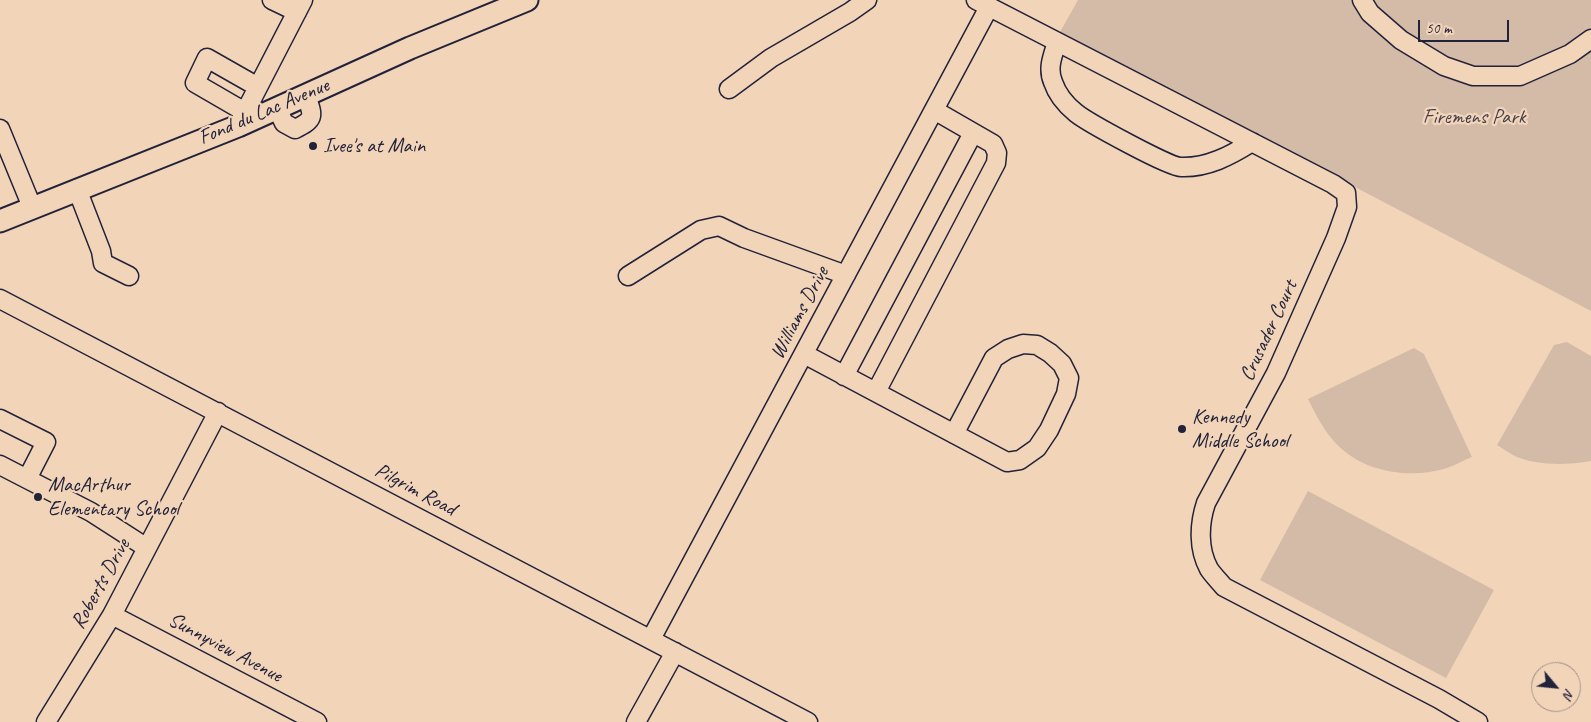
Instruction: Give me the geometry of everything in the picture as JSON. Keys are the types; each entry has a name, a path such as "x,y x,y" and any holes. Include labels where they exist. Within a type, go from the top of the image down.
{"main road":[{"name":"Fond du Lac Avenue","path":"0,221 241,119 277,108 410,48 527,0"}],"street":[{"path":"258,87 207,58 194,83 241,119 258,87 300,6 272,0"},
{"path":"729,89 771,58 850,12 866,0"},
{"path":"1362,0 1370,13 1401,40 1444,66 1473,76 1520,76 1570,54 1591,39"},
{"name":"Crusader Court","path":"983,3 1333,184 1346,194 1347,208 1336,238 1276,373 1206,503 1201,520 1202,547 1209,568 1224,587 1439,699 1478,722"},
{"name":"Williams Drive","path":"651,640 934,110 983,3"},
{"path":"1057,42 1050,64 1052,81 1061,98 1076,113 1152,155 1179,167 1202,165 1230,156 1252,142"},
{"path":"876,392 996,163 997,153 994,144 934,110"},
{"path":"0,129 32,206"},
{"path":"844,376 974,133"},
{"path":"78,189 101,251 103,263 129,276"},
{"path":"628,276 701,230 719,226 744,238 846,275"},
{"name":"Pilgrim Road","path":"0,299 808,722"},
{"path":"804,354 844,376 1007,462 1020,460 1037,448 1049,430 1066,394 1069,378 1062,364 1050,352 1037,345 1023,344 1008,349 994,358 954,434"},
{"name":"Roberts Drive","path":"46,722 112,615 218,412"},
{"path":"0,419 46,442 28,479"},
{"path":"0,464 91,512 146,548"},
{"name":"Sunnyview Avenue","path":"112,615 317,722"},
{"path":"636,722 675,652"}],"green space":[{"name":"Firemens Park","path":"1078,0 1591,0 1591,311 1060,32"},
{"path":"1567,342 1591,356 1591,461 1554,464 1535,462 1517,457 1497,445 1554,345"},
{"path":"1414,348 1424,354 1472,457 1447,468 1432,472 1401,473 1370,466 1343,450 1332,439 1308,399"},
{"path":"1308,491 1494,590 1446,678 1260,580"}],"place":[{"name":"Ivee's at Main","path":"313,146"},
{"name":"Kennedy Middle School","path":"1182,429"},
{"name":"MacArthur Elementary School","path":"38,497"}]}
